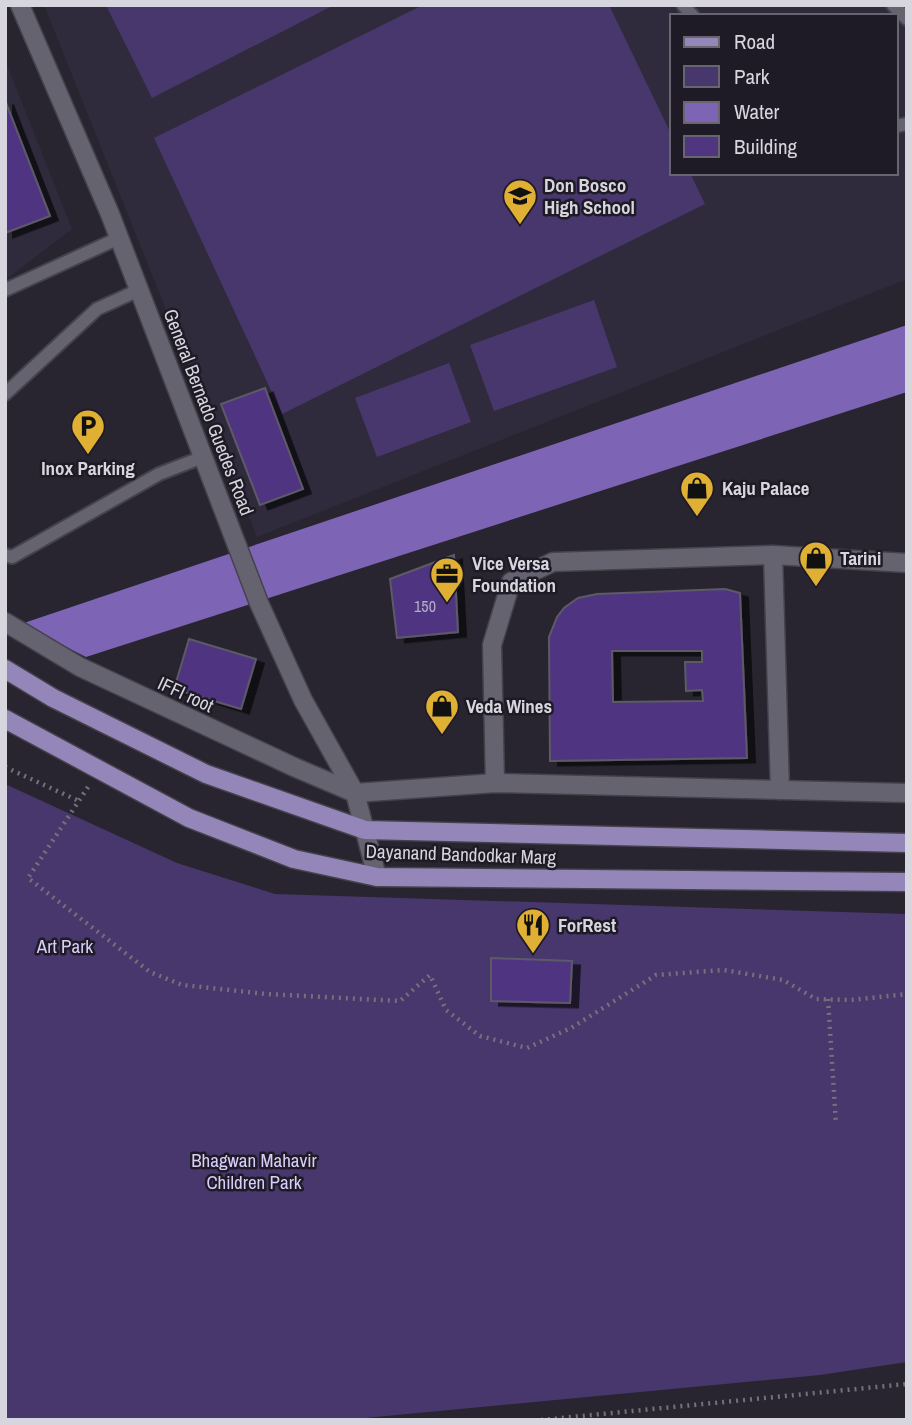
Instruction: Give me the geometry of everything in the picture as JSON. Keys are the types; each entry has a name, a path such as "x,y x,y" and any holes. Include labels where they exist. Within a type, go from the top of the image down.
{"main road":[{"name":"Dayanand Bandodkar Marg","path":"5,670 53,698 206,774 365,830 907,843"},
{"name":"Dayanand Bandodkar Marg","path":"5,719 189,818 294,859 377,877 907,882"}],"street":[{"name":"General Bernado Guedes Road","path":"20,5 119,238 259,603 303,700 355,793 377,877"},
{"path":"774,555 780,790"},
{"path":"495,783 492,645 511,582 554,562 774,555 907,563"},
{"name":"IFFI root","path":"5,622 80,667 355,793"},
{"path":"355,793 495,783 907,793"}],"lane":[{"path":"892,5 907,19"},
{"path":"5,290 119,238"},
{"path":"5,394 97,309 139,290"},
{"path":"5,555 12,556 24,550 159,474 203,457"}],"path":[{"path":"5,767 79,801"},
{"path":"99,769 28,878 150,972 182,985 266,994 400,1000 430,975 446,1010 480,1036 527,1048 571,1028 656,975 724,970 783,980 816,999 851,1000 907,994"},
{"path":"828,999 835,1124"},
{"path":"541,1420 907,1384"}],"shaded area":[{"name":"Don Bosco High School","path":"44,5 907,5 907,279 257,537"},
{"path":"5,60 72,229 5,280"}],"green space":[{"path":"106,5 334,5 152,98"},
{"path":"423,5 609,5 670,132 670,175 691,175 705,204 282,414 154,138"},
{"path":"594,300 617,367 494,411 470,345"},
{"path":"449,363 471,422 377,457 355,398"},
{"name":"Bhagwan Mahavir Children Park","path":"5,784 177,863 275,894 907,914 907,1362 820,1375 344,1420 5,1420"}],"water":[{"path":"907,325 907,392 86,657 21,624"}],"building":[{"path":"5,100 50,216 5,233"},
{"path":"265,388 303,489 260,505 221,404"},
{"path":"454,555 458,632 397,638 390,579"},
{"path":"725,589 740,593 747,758 550,761 549,637 564,608 578,598 597,594","holes":["612,651 702,651 702,662 685,662 686,691 702,690 703,701 613,702"]},
{"path":"189,639 256,659 241,709 174,689"},
{"path":"491,958 572,961 570,1003 491,1001"}],"place":[{"name":"Don Bosco High School","path":"520,226"},
{"name":"Inox Parking","path":"88,456"},
{"name":"Kaju Palace","path":"697,518"},
{"name":"Tarini","path":"816,588"},
{"name":"Vice Versa Foundation","path":"447,604"},
{"name":"Veda Wines","path":"442,736"},
{"name":"ForRest","path":"533,955"}],"park label":[{"name":"Art Park","path":"65,946"}]}
